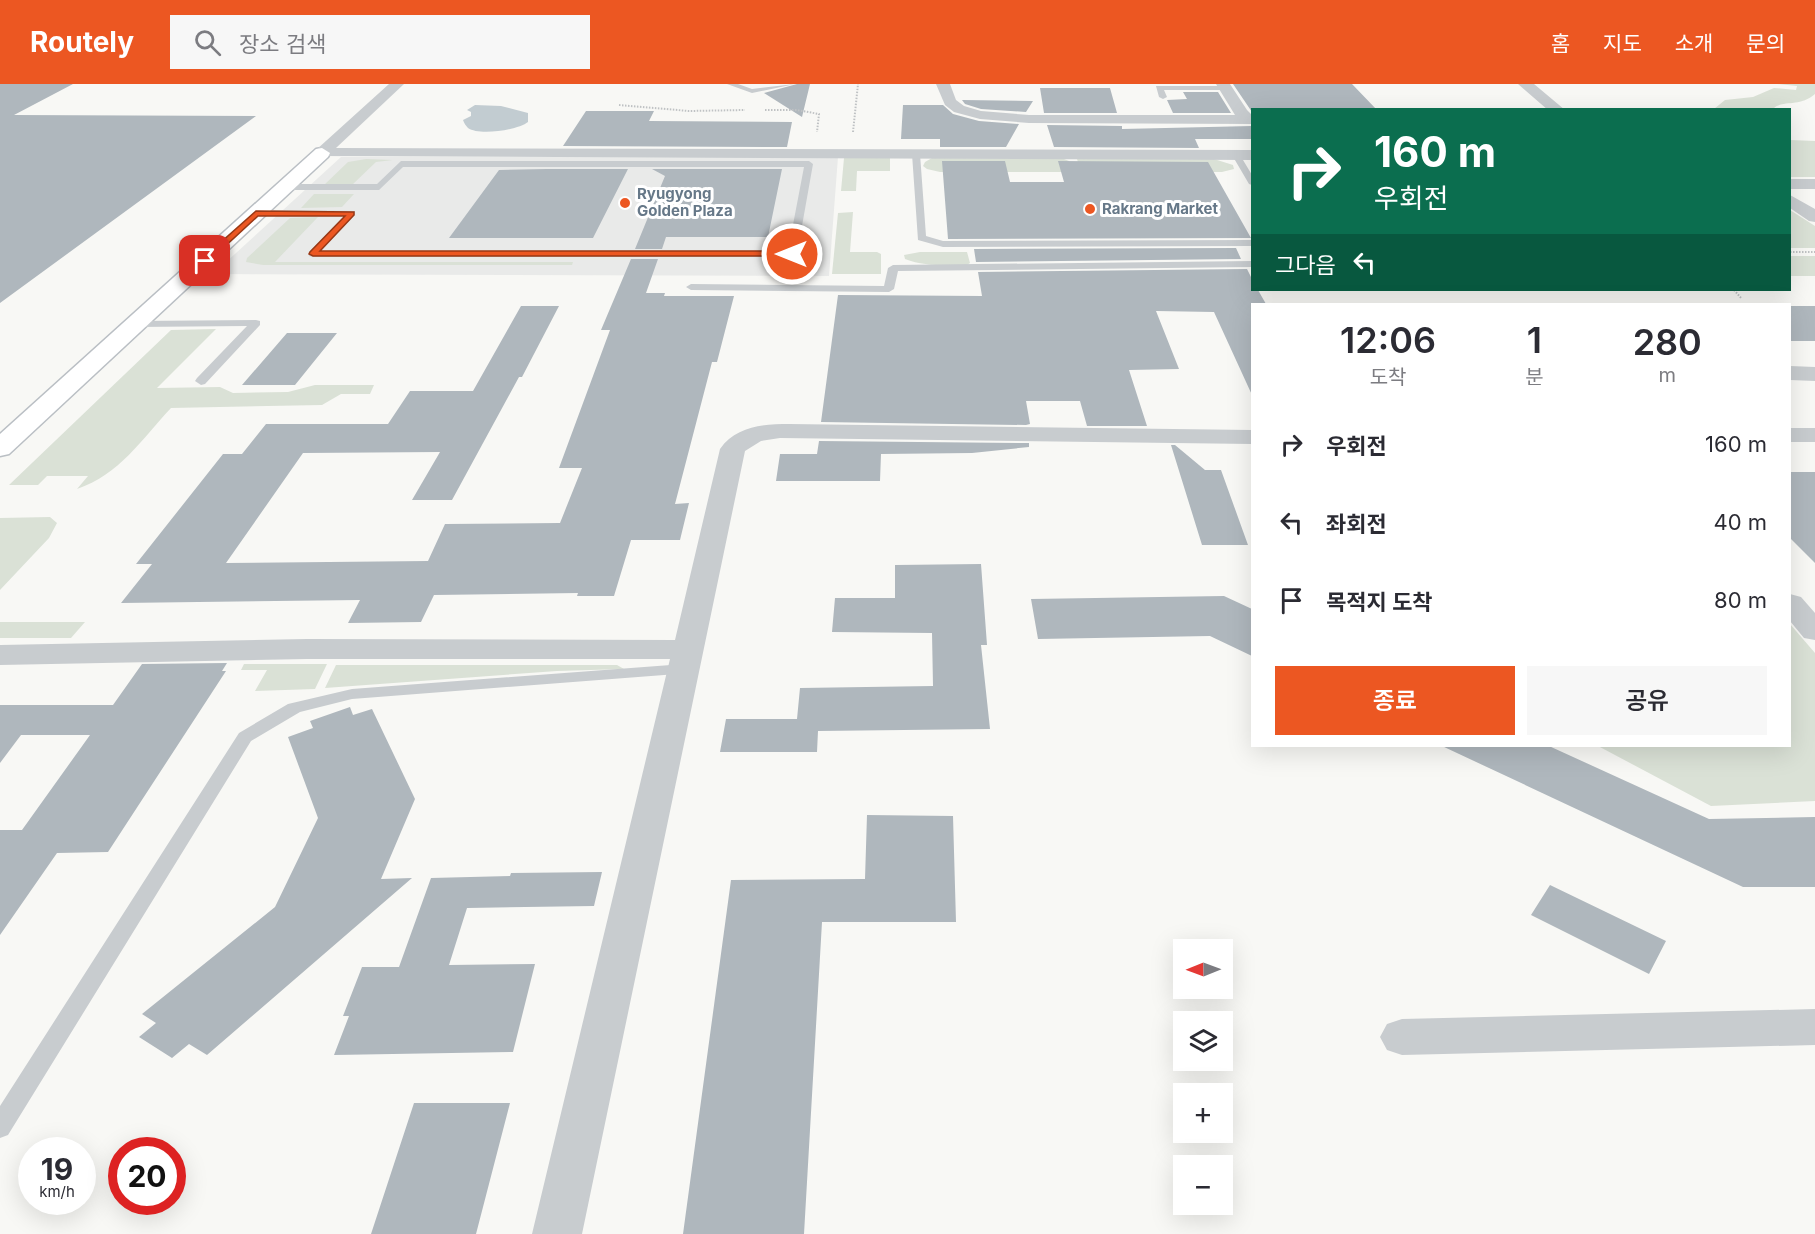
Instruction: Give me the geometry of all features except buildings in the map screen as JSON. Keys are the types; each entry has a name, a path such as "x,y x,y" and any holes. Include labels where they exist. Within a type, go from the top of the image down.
{"main road":[{"path":"0,448 322,153"}],"street":[{"path":"322,153 397,84"},
{"path":"943,84 950,102 959,109 980,115 1029,119 1251,120"},
{"path":"1525,84 1555,108"},
{"path":"1224,86 1241,113 1251,120"},
{"path":"322,153 406,159 814,154 1244,155"},
{"path":"1791,184 1815,184"},
{"path":"1791,201 1815,217"},
{"path":"1791,374 1815,374"},
{"path":"557,1234 733,449 746,437 765,431 1251,437"},
{"path":"1791,435 1815,435"},
{"path":"1791,604 1815,631"},
{"path":"0,655 307,649 685,660"},
{"path":"1402,1037 1815,1027"}],"lane":[{"path":"731,84 752,91 792,85 790,84"},
{"path":"1163,97 1159,88 1224,86"},
{"path":"916,154 921,238 943,244 1251,243"},
{"path":"1244,155 1251,179"},
{"path":"256,213 352,213 313,254 792,254 809,164 406,159 379,187 285,187"},
{"path":"691,287 889,289 892,268 1251,264"},
{"path":"136,324 256,323 201,381"},
{"path":"0,1127 245,736 294,708 352,694 685,660"}],"path":[{"path":"853,132 858,84"},
{"path":"619,105 689,111 754,110"},
{"path":"765,110 797,110 819,114 814,154"},
{"path":"1791,252 1815,252"},
{"path":"1735,291 1742,299"}],"shaded area":[{"path":"1777,84 1815,84 1815,94 1803,101 1782,104 1774,108 1715,108 1725,100 1753,97 1774,88 1796,90 1797,86"},
{"path":"475,105 501,106 528,113 528,122 498,131 473,130 468,128 463,120 471,116 471,112 467,110"},
{"path":"1791,140 1815,141 1815,177 1791,177"},
{"path":"341,157 838,157 829,276 213,274"},
{"path":"844,158 890,158 890,171 857,171 856,191 841,191"},
{"path":"932,158 1064,159 1069,161 1070,172 940,172 923,166"},
{"path":"366,159 393,160 376,162 352,185 324,185 348,162"},
{"path":"1077,159 1214,159 1233,165 1234,169 1222,172 1081,172"},
{"path":"314,194 354,194 342,207 301,208"},
{"path":"1791,211 1815,226 1815,248 1791,248"},
{"path":"853,212 850,252 881,254 881,274 832,274 838,213"},
{"path":"318,217 275,262 573,262 572,265 263,265 246,262 247,258 290,218"},
{"path":"920,252 967,252 970,263 967,265 936,265 905,259 904,255"},
{"path":"1791,256 1815,256 1815,276 1791,276"},
{"path":"216,329 157,388 220,387 233,393 288,392 315,385 374,385 370,394 341,394 322,405 171,408 129,455 92,483 77,489 88,476 47,476 38,485 9,485 171,330"},
{"path":"50,517 57,523 49,538 0,590 0,518"},
{"path":"0,622 85,622 71,638 0,638"},
{"path":"1791,625 1815,653 1815,801 1711,806 1600,747 1791,747"},
{"path":"244,664 327,664 315,689 255,691 267,670 241,670"},
{"path":"336,665 617,665 624,669 557,671 325,688"}],"place":[{"name":"Ryugyong Golden Plaza","path":"625,203"},
{"name":"Rakrang Market","path":"1090,209"}],"route":[{"path":"205,261 256,213 352,213 313,254 792,254"}]}
